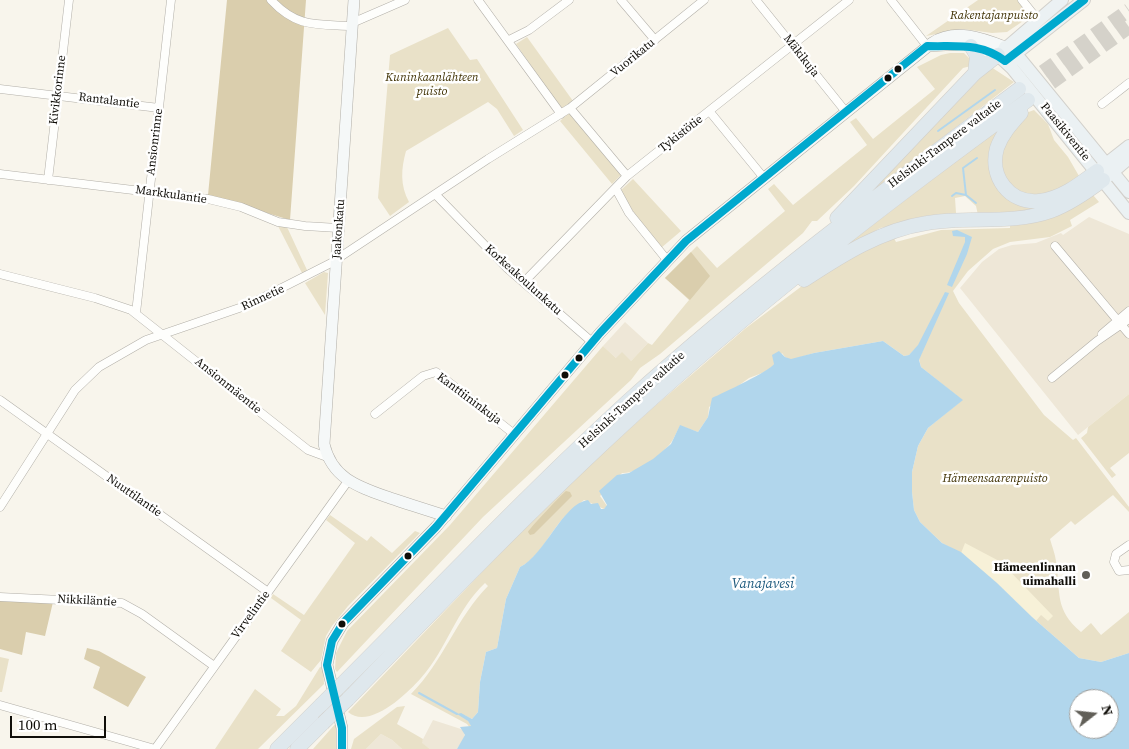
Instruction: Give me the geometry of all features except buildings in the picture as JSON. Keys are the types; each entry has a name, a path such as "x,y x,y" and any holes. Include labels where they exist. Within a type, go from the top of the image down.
{"highway":[{"path":"971,46 977,56 975,73"},
{"path":"823,238 836,218 975,73 1006,54"},
{"path":"1026,98 1005,131 997,149 995,167 1004,188 1013,195 1025,199 1045,200 1071,190 1105,172"},
{"name":"Helsinki-Tampere valtatie","path":"277,749 528,497 627,402 719,322 823,238 1026,98"},
{"name":"Helsinki-Tampere valtatie","path":"297,749 536,509 644,406 720,339 771,299 818,258 1026,98"},
{"path":"771,299 838,258 887,233 928,222 1038,214 1073,200 1105,172"}],"main road":[{"name":"Jaakonkatu","path":"327,457 325,433 354,0"},
{"path":"1006,54 1038,20 1062,0"},
{"path":"928,46 971,46 1006,54 1084,0"},
{"path":"345,742 327,665 332,641 343,623 446,516 592,342 667,260 764,178 940,38 961,36 980,38 1006,54"},
{"name":"Paasikiventie","path":"1006,54 1105,172 1129,192"},
{"path":"1105,172 1129,146"},
{"path":"1105,172 1129,158"},
{"name":"Paasikiventie","path":"1105,172 1129,214"},
{"name":"Ansionmäentie","path":"327,457 335,469 348,481 360,488 446,516"}],"street":[{"name":"Kivikkorinne","path":"48,180 69,0"},
{"name":"Ansionrinne","path":"136,313 171,0"},
{"path":"271,0 283,14 299,22 352,25 405,0"},
{"path":"478,0 509,40 561,114"},
{"path":"509,40 529,30 569,0"},
{"path":"621,0 655,40"},
{"name":"Vuorikatu","path":"561,114 704,0"},
{"name":"Mäkikuja","path":"756,0 846,112"},
{"name":"Tykistötie","path":"524,282 627,176 849,0"},
{"path":"891,0 928,46"},
{"path":"1022,0 1038,20"},
{"path":"1102,104 1129,83"},
{"name":"Rantalantie","path":"0,88 159,108"},
{"path":"570,108 627,176"},
{"path":"710,112 764,178"},
{"name":"Rinnetie","path":"0,507 76,390 99,367 146,340 248,306 308,276 561,114"},
{"name":"Markkulantie","path":"0,174 149,192 241,207 278,222 338,228"},
{"path":"616,189 629,213 667,260"},
{"name":"Korkeakoulunkatu","path":"436,195 507,268 592,342"},
{"path":"1055,246 1129,334"},
{"name":"Ansionmäentie","path":"0,274 95,298 136,313 165,334 308,450 327,457"},
{"path":"1052,378 1119,323 1129,311"},
{"path":"1119,323 1129,319"},
{"name":"Kanttiininkuja","path":"375,414 423,376 436,372 514,434"},
{"name":"Nuuttilantie","path":"0,400 268,592"},
{"name":"Virvelintie","path":"155,749 348,481"},
{"path":"1129,544 1116,554 1114,562 1119,571 1129,570"},
{"name":"Nikkiläntie","path":"0,597 122,603 142,614 214,666"},
{"path":"0,705 155,749"}],"shaded area":[{"path":"227,0 306,0 290,220 208,195"},
{"path":"1089,217 1129,234 1129,394 1078,435 960,288 982,262 999,249 1012,245 1036,243 1061,233 1063,235"},
{"path":"691,252 710,276 690,300 665,278"},
{"path":"625,322 648,343 631,361 616,358 603,346"},
{"path":"566,491 570,492 572,496 534,534 530,535 528,532 530,529"},
{"path":"0,600 53,602 45,636 26,632 22,655 0,649"},
{"path":"87,648 99,651 146,677 128,707 93,688 100,667 84,659"},
{"path":"433,720 464,730 465,737 457,749 430,749 421,743"},
{"path":"381,734 392,740 402,749 366,749"}],"green space":[{"name":"Rakentajanpuisto","path":"978,0 1019,0 1032,15 1007,32 992,33 963,29 926,36"},
{"name":"Kuninkaanlähteen puisto","path":"448,28 470,60 477,59 523,130 514,136 497,109 488,102 406,151 402,177 409,202 390,216 378,198 390,55"},
{"path":"527,37 573,101 561,109 516,44"},
{"path":"964,53 970,59 971,66 963,68 854,186 817,221 812,221 803,233 660,354 640,368 631,380 483,517 337,672 335,669 336,653 347,631 450,525 603,346 616,358 622,352 631,361 648,343 652,345 689,300 665,278 697,246 717,268 785,211 768,189 774,184 793,205 867,145 850,122 856,118 873,139 935,89 917,67 941,55"},
{"path":"991,67 1014,82 858,203"},
{"path":"1034,110 1048,124 1054,140 1068,157 1079,176 1051,194 1034,195 1021,192 1009,185 1005,180 999,154 1002,143 1026,113"},
{"path":"570,112 622,174 612,184 560,121"},
{"path":"1006,123 995,179 1046,204 1033,211 978,215 976,206 965,196 955,198 956,213 880,228 827,260"},
{"path":"633,179 681,231 661,248 635,215 621,190"},
{"name":"Hämeensaarenpuisto","path":"1093,195 1099,202 1070,220 1072,226 1050,237 1010,242 993,249 968,271 953,291 959,303 1044,415 1073,440 1076,438 1129,507 1129,512 1113,495 1075,525 1071,521 1050,539 1056,561 1060,600 1066,616 1081,632 1091,623 1101,635 1129,612 1129,653 1101,662 1079,658 997,583 961,553 942,543 920,522 914,510 912,492 912,472 918,446 928,428 962,400 921,367 919,359 923,350 918,346 909,355 904,356 883,341 814,353 791,360 782,353 770,370 749,378 709,407 708,417 698,432 680,426 670,444 655,459 635,471 622,473 600,496 607,506 604,509 584,500 569,513 532,559 520,567 506,599 497,648 486,652 480,682 478,712 472,719 464,715 471,725 470,728 467,724 411,694 432,668 467,611 488,586 485,583 466,605 430,667 406,693 376,714 366,717 348,712 556,495 746,328 822,271 893,236 896,242 941,230 1010,228 1010,224 1044,219 1063,213"},
{"path":"278,226 287,227 307,270 303,275"},
{"path":"324,272 328,273 325,315 305,283"},
{"path":"1129,394 1129,453 1110,468 1116,475 1112,478 1081,438 1087,433 1088,427"},
{"path":"330,515 367,541 371,536 392,553 415,531 420,533 348,606 332,626 326,636 321,660 311,672 281,651 301,620 271,598 273,594 304,615 355,543 326,520"},
{"path":"0,657 9,659 2,692 0,692"},
{"path":"320,667 323,668 324,684 258,749 215,749 255,689 281,709 276,716 284,716 296,706"},
{"path":"405,706 397,724 423,739 422,743 430,749 402,749 392,740 381,734 366,749 351,749 354,739 397,707"},
{"path":"337,722 338,749 313,749"}],"sand":[{"path":"965,543 1001,562 1053,616 1048,621 1041,615 1036,621 997,583 961,553"}],"water":[{"path":"957,230 972,237 967,254 952,287 947,285 965,242 965,237 953,236 952,231"},
{"name":"Vanajavesi","path":"945,292 949,293 919,360 921,367 963,400 928,428 918,446 912,472 914,510 920,522 942,543 961,552 1079,658 1101,662 1129,653 1129,749 457,749 465,735 460,727 471,726 468,721 457,714 461,713 472,719 478,712 480,682 486,652 497,648 506,599 520,567 537,552 570,510 579,503 588,500 591,504 598,503 601,509 604,509 607,505 599,491 617,475 629,473 653,459 671,444 680,425 698,432 708,417 712,398 764,372 774,364 772,355 779,351 785,357 791,359 883,341 904,356 909,355 918,345"}],"waterway":[{"path":"938,131 995,90"},
{"path":"952,196 956,193 966,195 963,168 977,158"},
{"path":"966,195 976,203"},
{"path":"419,693 457,714"}],"tunnel":[{"path":"1026,84 1129,10"},
{"path":"1034,95 1129,27"}],"transit line":[{"path":"342,749 342,728 327,665 332,641 343,623 436,527 600,333 686,241 927,46 977,48 996,55 1005,61 1084,0"}],"place":[{"name":"Hämeenlinnan uimahalli","path":"1086,575"}]}
